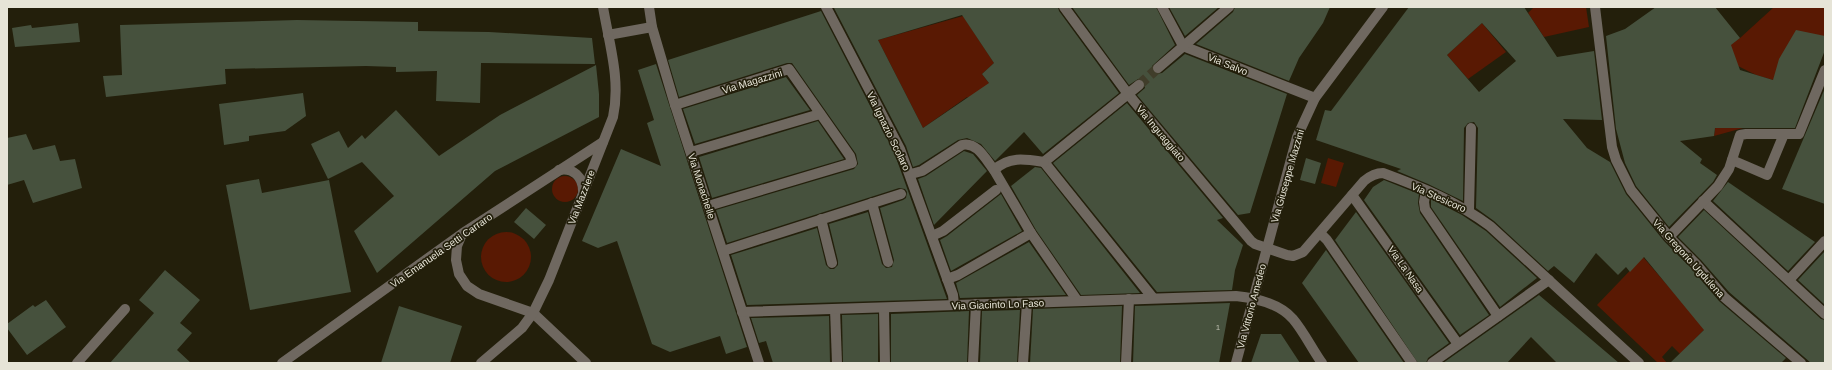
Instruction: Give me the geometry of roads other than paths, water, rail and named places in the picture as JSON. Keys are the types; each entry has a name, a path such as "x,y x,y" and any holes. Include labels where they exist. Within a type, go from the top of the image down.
{"street":[{"name":"Via Mazziere","path":"481,363 522,328 533,314 549,280 613,117 617,99 616,79 603,7"},
{"name":"Via Monachelle","path":"649,7 652,27 675,105 759,363"},
{"name":"Via Ignazio Scolaro","path":"826,7 900,149 911,174 953,295 954,305"},
{"name":"Via Inguaggiato","path":"1064,7 1128,94 1251,242 1267,249"},
{"path":"1162,7 1183,46"},
{"path":"1158,68 1229,7"},
{"name":"Via Giuseppe Mazzini","path":"1267,249 1297,137 1314,98 1382,7"},
{"name":"Via Gregorio Ugdulena","path":"1595,7 1609,129 1616,160 1631,190 1724,298 1801,363"},
{"path":"608,35 652,27"},
{"name":"Via Salvo","path":"1183,46 1314,98"},
{"name":"Via Magazzini","path":"675,105 789,69 850,156 852,163 708,206"},
{"path":"1670,237 1718,186 1730,164 1740,136 1746,134 1800,134 1825,70"},
{"path":"1044,162 1139,85"},
{"path":"691,152 820,114"},
{"path":"1469,210 1471,128"},
{"path":"1730,164 1767,175 1784,134"},
{"name":"Via Emanuela Setti Carraro","path":"282,363 463,233 603,142"},
{"path":"911,174 922,171 962,145 968,143 974,146 994,170 1031,233 1077,300"},
{"path":"994,170 1000,165 1022,158 1044,162 1152,298"},
{"path":"557,171 567,169 577,174 583,185 581,199"},
{"name":"Via Stesicoro","path":"1267,249 1286,255 1298,255 1304,252 1369,176 1377,173 1383,173 1469,210 1490,226 1639,363"},
{"path":"932,236 943,231 996,190"},
{"path":"1426,191 1424,202 1425,209 1498,316"},
{"path":"723,250 902,194"},
{"name":"Via La Nasa","path":"1352,195 1458,344"},
{"path":"1703,201 1825,314"},
{"path":"872,203 888,262"},
{"path":"821,219 832,263"},
{"path":"463,233 457,246 456,260 459,274 467,286 479,294 533,314 586,363"},
{"path":"947,279 958,275 1031,233"},
{"path":"1320,233 1327,240 1412,363"},
{"path":"1789,280 1825,241"},
{"name":"Via Vittorio Amedeo","path":"1236,363 1267,249"},
{"path":"1432,363 1549,280"},
{"name":"Via Giacinto Lo Faso","path":"742,312 1236,296 1254,298 1274,305 1292,318 1322,363"},
{"path":"1126,363 1129,300"},
{"path":"1022,363 1027,303"},
{"path":"973,363 976,304"},
{"path":"884,308 885,363"},
{"path":"77,363 125,309"},
{"path":"835,309 837,363"}],"tunnel":[{"path":"1139,85 1158,68"}]}
